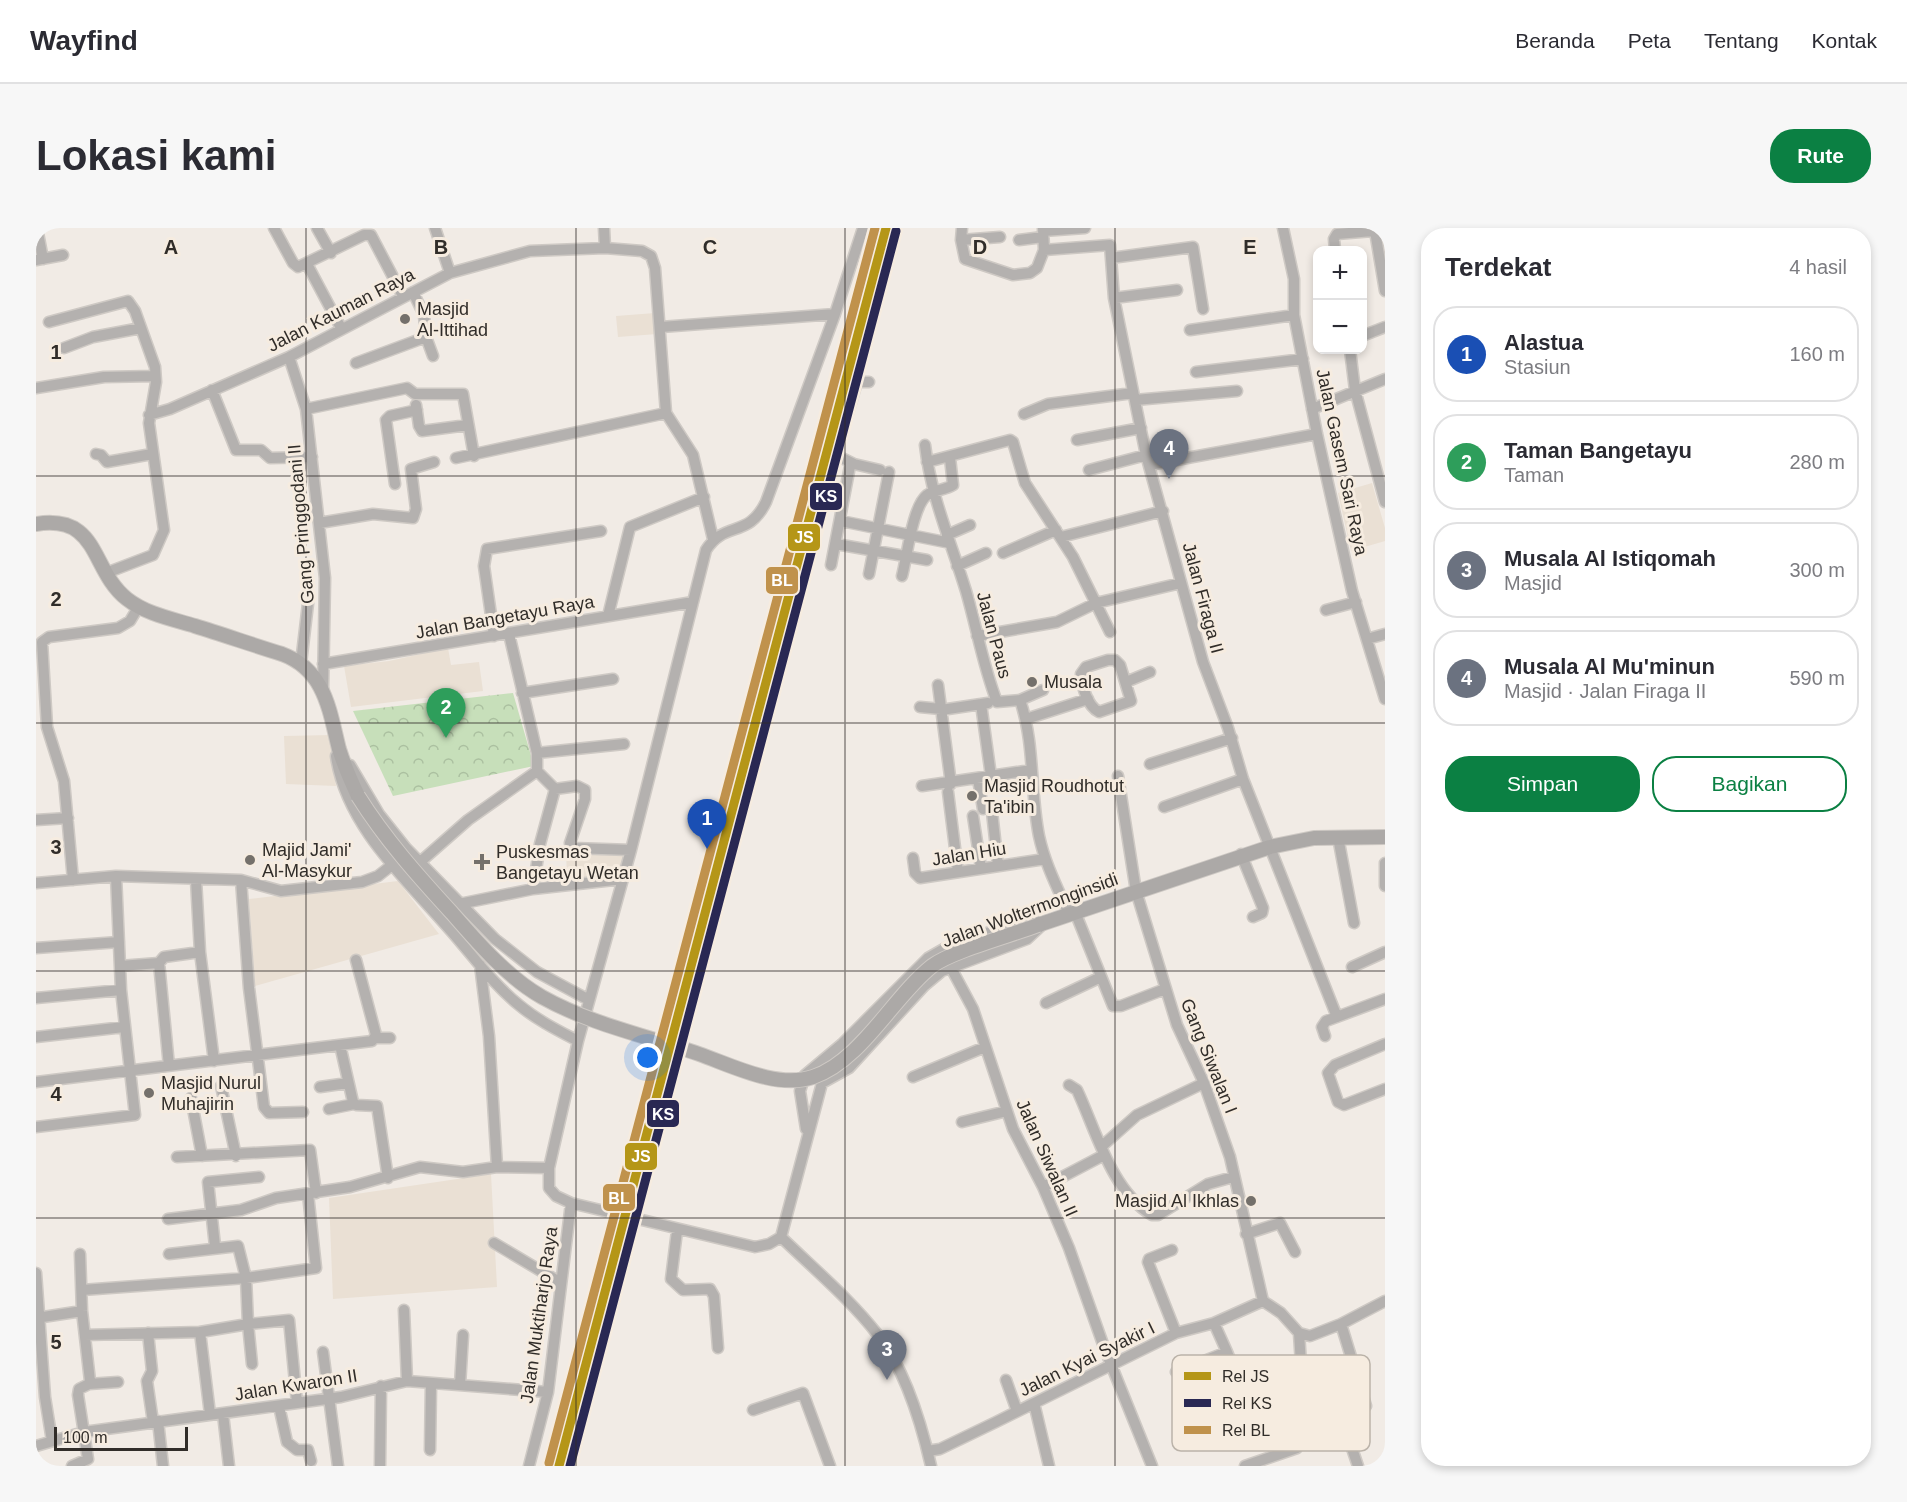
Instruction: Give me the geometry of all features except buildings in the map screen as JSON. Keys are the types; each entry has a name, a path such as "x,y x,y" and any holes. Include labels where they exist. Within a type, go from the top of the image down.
{"main road":[{"path":"36,524 64,523 74,529 90,543 106,573 126,598 139,606 161,616 282,654 301,663 316,677 323,690 337,741"},
{"name":"Jalan Woltermonginsidi","path":"337,741 345,768 358,796 408,864 477,941 520,981 567,1010 764,1077 811,1078 840,1062 912,985 934,965 1072,913 1241,854 1314,838 1385,837"}],"street":[{"path":"37,228 40,259 63,255"},
{"path":"274,228 293,263 298,267 364,235 371,235 424,315 426,337 433,356"},
{"path":"317,228 331,253"},
{"path":"435,228 450,273"},
{"path":"604,228 605,248"},
{"path":"822,1083 806,1133 782,1237 769,1244 755,1247 677,1230 571,1203 556,1196 549,1188 549,1168 578,1041 631,850 706,550 713,539 753,523 760,516 835,314 863,228"},
{"path":"962,228 961,240 965,259 1013,275 1030,273 1037,268 1044,250 1043,232"},
{"path":"1019,240 1043,232 1085,228"},
{"name":"Jalan Gasem Sari Raya","path":"1283,228 1294,279 1294,315 1351,603 1367,639 1385,699"},
{"path":"1335,246 1335,237 1341,233 1380,230 1385,291"},
{"path":"961,240 1000,237"},
{"name":"Jalan Firaga II","path":"1044,250 1110,245 1114,298 1148,460 1203,662 1232,738 1243,779 1337,1017"},
{"path":"1111,258 1193,247 1203,309"},
{"name":"Jalan Kauman Raya","path":"149,415 170,409 289,357 450,273 521,252 605,248 642,251 651,256 656,278 661,327 666,413"},
{"path":"307,264 341,328"},
{"path":"1114,298 1177,290"},
{"path":"49,322 126,301 133,306 152,354 155,376 149,415 152,454 163,519 161,539 156,551 147,559 106,573"},
{"path":"661,327 835,314"},
{"path":"1190,330 1294,315"},
{"path":"1367,334 1385,327"},
{"path":"64,348 93,337 141,328"},
{"path":"356,363 426,337"},
{"path":"1350,354 1355,390 1385,502"},
{"name":"Gang Pringgodani II","path":"289,357 306,409 327,599 323,690"},
{"path":"1196,372 1303,359"},
{"path":"36,388 104,377 155,376"},
{"path":"1312,409 1385,379"},
{"path":"869,382 857,382 836,455 854,464 885,471 878,528 869,574"},
{"path":"306,409 407,388 415,394 463,394 474,456"},
{"path":"212,390 236,450 261,450 270,458 312,457"},
{"path":"1024,414 1048,404 1237,391"},
{"path":"415,394 419,426 422,431 468,425"},
{"path":"395,484 386,420 390,416 417,410"},
{"path":"456,458 474,456 666,413 693,454 713,539"},
{"path":"1077,440 1141,428"},
{"path":"1089,470 1317,434"},
{"path":"927,462 950,458 1010,440 1013,442 1025,483 1058,533 1110,632"},
{"name":"Jalan Paus","path":"925,445 933,493 957,566 987,676 997,702 1020,700 1026,719 1039,835 1045,859 1072,913 1110,1002 1116,1007 1165,989"},
{"path":"96,454 101,454 107,462 152,454"},
{"path":"902,576 921,504 926,496 953,485 950,458"},
{"path":"319,523 373,514 413,518 416,508 411,469 434,462"},
{"path":"831,565 841,521 849,468 854,464"},
{"path":"608,616 630,527 704,497"},
{"path":"1003,552 1058,533 1164,512"},
{"path":"841,521 911,535 949,539 970,525"},
{"path":"494,636 484,567 487,549 601,531"},
{"path":"836,544 927,560"},
{"path":"957,566 986,553"},
{"path":"976,636 1034,628 1057,622 1096,603 1181,583"},
{"path":"301,663 309,595"},
{"name":"Jalan Bangetayu Raya","path":"323,664 693,602"},
{"path":"1326,610 1351,603"},
{"path":"73,880 64,781 41,728 42,639 118,628 130,621 139,606"},
{"path":"509,634 537,753 537,771 555,789 581,787 586,794 570,843 573,848 631,850"},
{"path":"1367,639 1385,634"},
{"path":"1114,660 1120,665 1131,697 1127,704 1099,712 1088,699 1081,674 1086,667 1114,660"},
{"path":"1126,682 1150,672"},
{"path":"522,693 613,679"},
{"path":"938,686 958,872"},
{"path":"1020,700 1043,690"},
{"path":"1026,719 1088,699"},
{"path":"920,707 941,709 997,702"},
{"path":"981,704 991,776"},
{"path":"1150,764 1232,738"},
{"path":"337,741 379,814 419,863 515,957 537,972 589,1000"},
{"path":"337,741 336,758 346,792 392,865 480,965 519,1005 543,1023 578,1041"},
{"path":"537,753 624,744"},
{"path":"922,786 950,788 991,776 1031,770"},
{"path":"419,863 468,820 537,771"},
{"name":"Gang Siwalan I","path":"1119,776 1136,891 1177,1025 1204,1083 1230,1157 1263,1301"},
{"path":"978,779 988,811 999,866"},
{"path":"1164,807 1243,779"},
{"path":"533,889 540,844 555,789"},
{"path":"973,816 981,868"},
{"path":"36,820 68,819"},
{"path":"1338,837 1354,922"},
{"path":"1241,854 1263,908 1262,914 1254,917"},
{"name":"Jalan Hiu","path":"913,858 914,871 919,877 1045,859"},
{"path":"1385,863 1385,886"},
{"path":"36,883 116,876 241,880 281,891 336,887 370,880 392,865"},
{"path":"36,1127 134,1116 121,990 116,876"},
{"path":"459,904 533,889 623,879"},
{"path":"196,880 200,952 214,1061"},
{"path":"241,880 256,1054 266,1111 303,1112"},
{"path":"806,1133 800,1091 801,1082 807,1073 842,1044 928,958 949,946 1014,924 1042,924"},
{"path":"800,1091 822,1083 849,1068 924,986 950,966 1027,939 1042,924"},
{"path":"36,948 119,942"},
{"path":"169,1066 159,963 164,957 200,952"},
{"path":"1352,967 1385,952"},
{"path":"356,960 375,1038"},
{"path":"120,966 159,963"},
{"path":"480,965 494,1100 497,1167"},
{"name":"Jalan Siwalan II","path":"950,966 974,1009 1007,1111 1024,1154 1043,1187 1069,1248 1112,1366 1152,1466"},
{"path":"1046,1003 1101,977"},
{"path":"36,998 121,990"},
{"path":"1325,1036 1323,1024 1385,999"},
{"path":"36,1037 124,1027"},
{"path":"36,1082 340,1045 375,1038 390,1038"},
{"path":"1385,1044 1335,1065 1328,1073 1338,1102 1344,1105 1385,1089"},
{"path":"340,1045 354,1104"},
{"path":"913,1077 985,1047"},
{"path":"320,1087 348,1083"},
{"path":"1043,1187 1102,1151 1137,1116 1204,1083"},
{"path":"1069,1085 1077,1090 1102,1151 1130,1196 1152,1215 1158,1215 1208,1184 1233,1177"},
{"path":"221,1086 236,1156"},
{"path":"191,1098 202,1156"},
{"path":"329,1109 354,1104 377,1106 388,1178"},
{"path":"962,1122 1007,1111"},
{"path":"82,1290 246,1278 316,1268 310,1150 236,1156 177,1157"},
{"path":"168,1219 241,1210 276,1198 312,1194 388,1178 420,1167 463,1172 497,1167 549,1168"},
{"path":"215,1246 208,1182 259,1177"},
{"name":"Jalan Muktiharjo Raya","path":"529,1466 548,1392 571,1203"},
{"path":"1246,1234 1280,1223 1295,1252"},
{"path":"677,1230 671,1279 683,1290 710,1289 714,1296 718,1348"},
{"path":"782,1237 854,1308 878,1336 901,1374 931,1466"},
{"path":"494,1243 561,1283"},
{"path":"169,1254 215,1246 237,1246 241,1250 246,1278 252,1364"},
{"path":"1172,1250 1153,1257 1148,1262 1176,1334"},
{"path":"80,1254 82,1311 89,1384"},
{"path":"36,1273 45,1397 52,1441"},
{"path":"1263,1301 1281,1312 1299,1333 1310,1336 1341,1324 1385,1301"},
{"name":"Jalan Kyai Syakir I","path":"928,1451 940,1449 1176,1334 1214,1323 1263,1301"},
{"path":"404,1310 407,1381"},
{"path":"38,1317 82,1311"},
{"path":"85,1335 200,1332 289,1320 297,1403"},
{"path":"1214,1323 1228,1355"},
{"path":"1341,1324 1350,1355"},
{"path":"200,1332 210,1414"},
{"path":"148,1333 152,1371 147,1381 163,1466"},
{"path":"1299,1333 1300,1355"},
{"path":"460,1385 463,1335"},
{"path":"323,1352 338,1466"},
{"path":"1220,1355 1227,1352"},
{"path":"1006,1380 1017,1411"},
{"name":"Jalan Kwaron II","path":"36,1446 84,1432 279,1406 354,1394 407,1381 548,1392"},
{"path":"72,1466 88,1460 78,1391 89,1384 117,1382"},
{"path":"430,1450 431,1384"},
{"path":"380,1466 381,1386"},
{"path":"753,1410 803,1393 830,1466"},
{"path":"1034,1403 1049,1466"},
{"path":"279,1406 287,1442 293,1448 308,1450 311,1461"},
{"path":"223,1414 229,1466"},
{"path":"1245,1466 1288,1451"},
{"path":"1353,1451 1358,1466"}],"shaded area":[{"path":"655,313 657,334 618,337 616,316"},
{"path":"1372,483 1385,528 1385,541 1351,551 1338,493"},
{"path":"448,648 451,665 479,662 483,691 351,707 344,666 389,661"},
{"path":"331,735 336,786 286,784 284,736"},
{"path":"566,849 626,854 618,878 567,882"},
{"path":"398,881 439,934 255,986 249,899"},
{"path":"491,1174 497,1287 333,1299 329,1198"}],"green space":[{"path":"513,693 534,766 393,796 353,711"}],"rail line":[{"name":"BL","path":"549,1463 875,228"},
{"name":"JS","path":"559,1466 886,228"},
{"name":"KS","path":"570,1466 896,231"}],"place":[{"name":"Masjid Al-Ittihad","path":"405,319"},
{"name":"Musala Al Mu'minun","path":"1169,479"},
{"name":"Musala","path":"1032,682"},
{"name":"Taman Bangetayu","path":"446,738"},
{"name":"Masjid Roudhotut Ta'ibin","path":"972,796"},
{"name":"Alastua","path":"707,849"},
{"name":"Majid Jami' Al-Masykur","path":"250,860"},
{"name":"Puskesmas Bangetayu Wetan","path":"482,862"},
{"name":"Masjid Nurul Muhajirin","path":"149,1093"},
{"name":"Masjid Al Ikhlas","path":"1251,1201"},
{"name":"Musala Al Istiqomah","path":"887,1380"}]}
